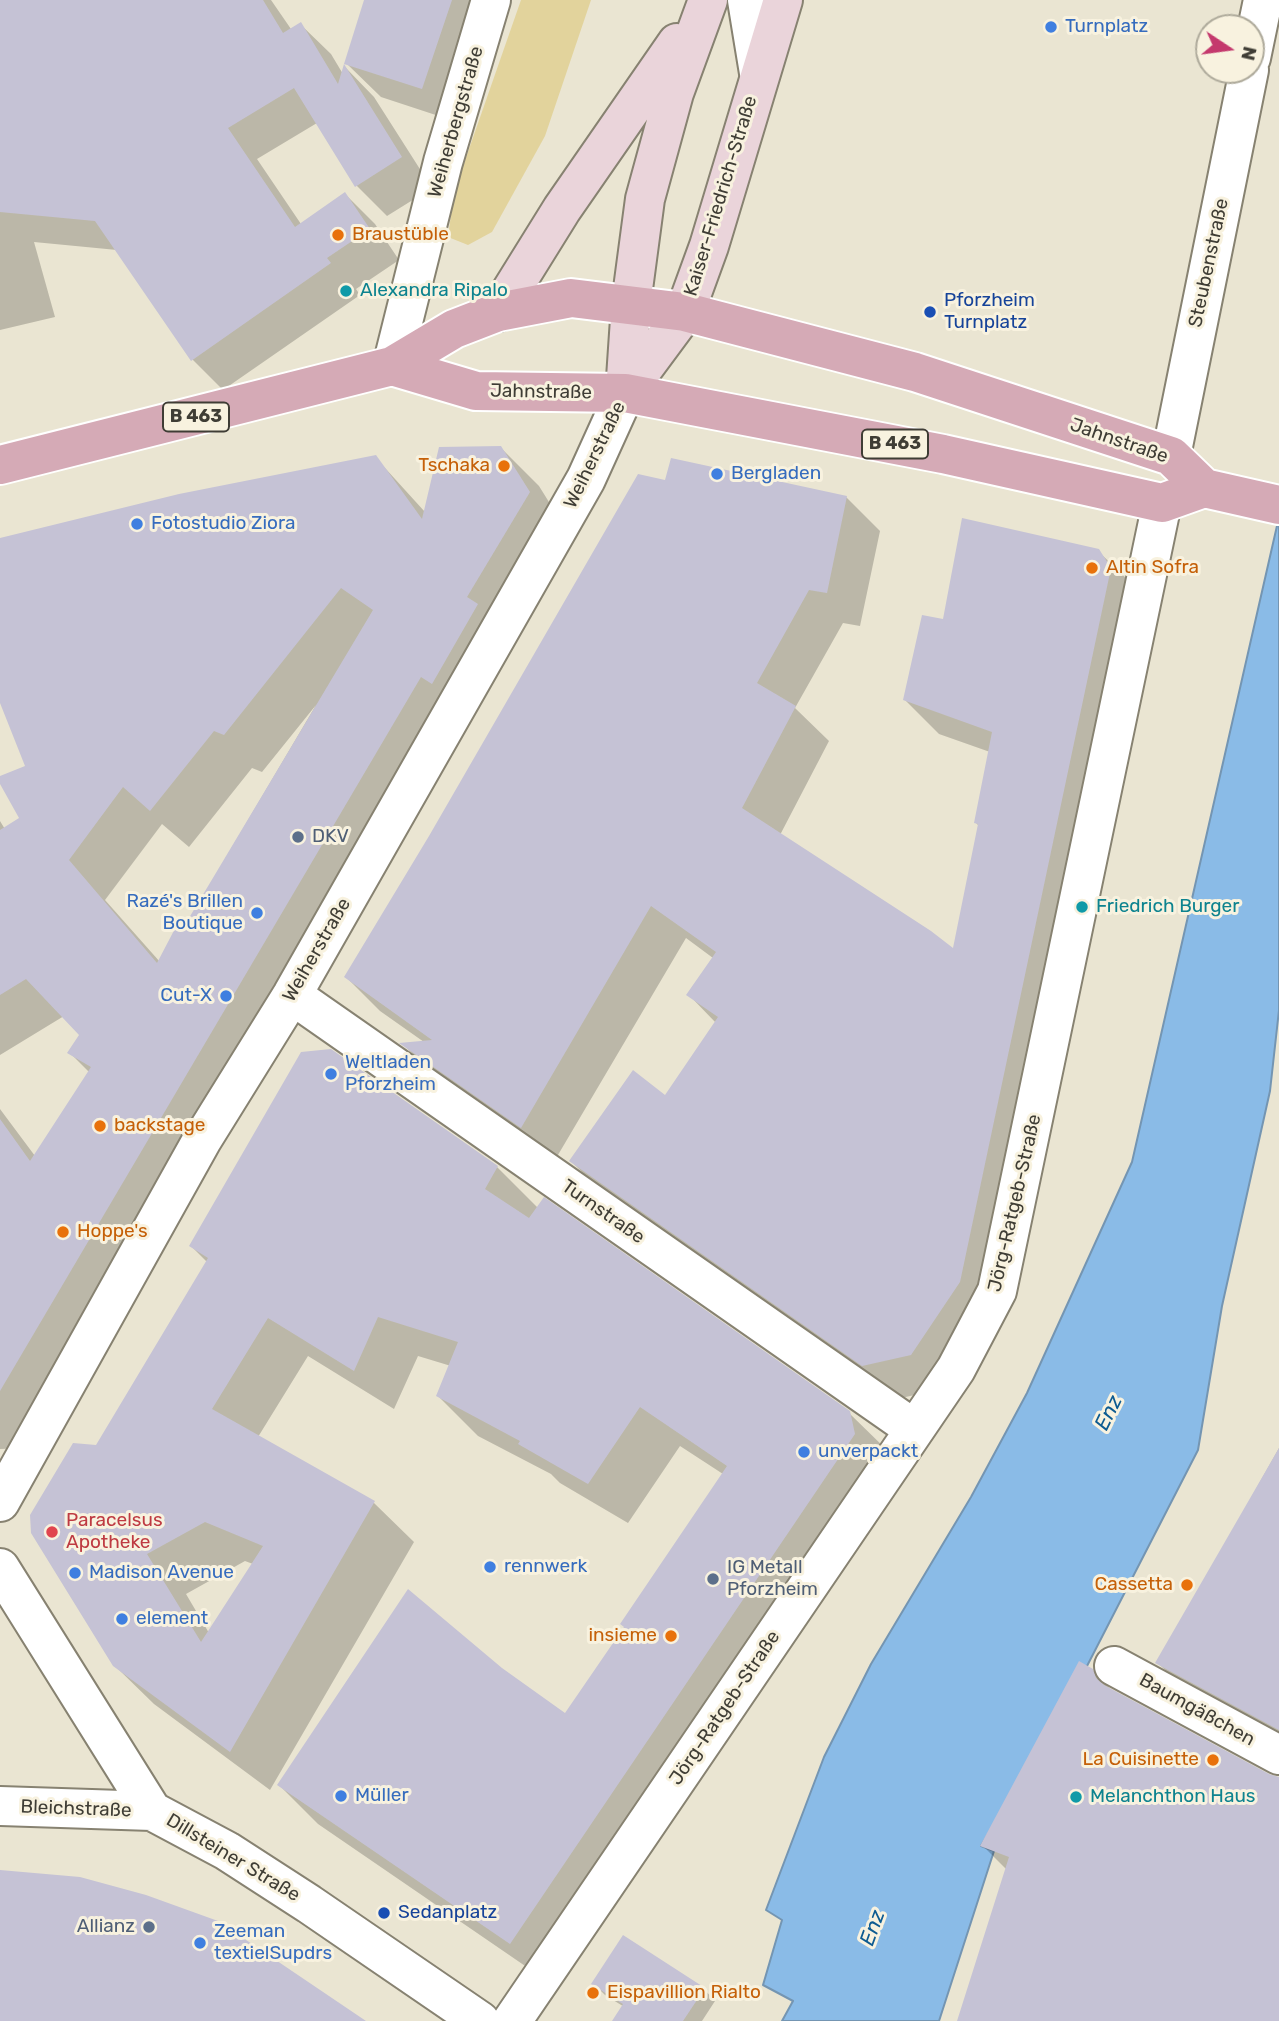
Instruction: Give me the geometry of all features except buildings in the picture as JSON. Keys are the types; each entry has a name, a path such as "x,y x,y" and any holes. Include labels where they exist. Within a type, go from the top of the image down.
{"main road":[{"name":"Jahnstraße","path":"0,465 392,366 454,329 498,312 571,298 685,312 915,372 1171,456 1204,488"},
{"name":"Jahnstraße","path":"392,366 476,391 625,393 943,454 1162,503"},
{"path":"1162,503 1204,488 1279,505"}],"street":[{"name":"Weiherbergstraße","path":"392,366 443,162 491,0"},
{"path":"625,393 631,304 645,199 674,93 706,0"},
{"path":"498,312 562,208 659,72 706,0"},
{"path":"747,0 759,73"},
{"name":"Kaiser-Friedrich-Straße","path":"625,393 685,312 709,246 783,0"},
{"name":"Steubenstraße","path":"1171,456 1246,84"},
{"name":"Weiherstraße","path":"0,1502 202,1140 292,995 586,479 625,393"},
{"name":"Jörg-Ratgeb-Straße","path":"513,2021 956,1369 997,1291 1162,503"},
{"name":"Turnstraße","path":"292,995 914,1429"},
{"name":"Dillsteiner Straße","path":"0,1569 152,1811 297,1896 480,2021"},
{"name":"Baumgäßchen","path":"1114,1665 1279,1755"},
{"name":"Bleichstraße","path":"0,1806 152,1811"}],"shaded area":[{"path":"521,0 591,0 545,136 492,232 468,245 448,237 454,192"}],"water":[{"name":"Enz","path":"1279,517 1279,1010 1270,1091 1222,1306 1198,1450 1087,1666 981,1846 994,1851 939,2021 782,2021 793,2001 763,1985 782,1920 766,1910 824,1757 871,1664 971,1497 1027,1393 1132,1162"}],"place":[{"name":"Turnplatz","path":"1051,27"},
{"name":"Braustüble","path":"338,235"},
{"name":"Alexandra Ripalo","path":"346,291"},
{"name":"Pforzheim Turnplatz","path":"930,312"},
{"name":"Tschaka","path":"504,466"},
{"name":"Bergladen","path":"717,474"},
{"name":"Fotostudio Ziora","path":"137,524"},
{"name":"Altin Sofra","path":"1092,568"},
{"name":"DKV","path":"298,837"},
{"name":"Friedrich Burger","path":"1082,907"},
{"name":"Razé's Brillen Boutique","path":"257,913"},
{"name":"Cut-X","path":"226,996"},
{"name":"Weltladen Pforzheim","path":"331,1074"},
{"name":"backstage","path":"100,1126"},
{"name":"Hoppe's","path":"63,1232"},
{"name":"unverpackt","path":"804,1452"},
{"name":"Paracelsus Apotheke","path":"52,1532"},
{"name":"rennwerk","path":"490,1567"},
{"name":"Madison Avenue","path":"75,1573"},
{"name":"IG Metall Pforzheim","path":"713,1579"},
{"name":"Cassetta","path":"1187,1585"},
{"name":"element","path":"122,1619"},
{"name":"insieme","path":"671,1636"},
{"name":"La Cuisinette","path":"1213,1760"},
{"name":"Müller","path":"341,1796"},
{"name":"Melanchthon Haus","path":"1076,1797"},
{"name":"Sedanplatz","path":"384,1913"},
{"name":"Allianz","path":"149,1927"},
{"name":"Zeeman textielSupdrs","path":"200,1943"},
{"name":"Eispavillion Rialto","path":"593,1993"}]}
